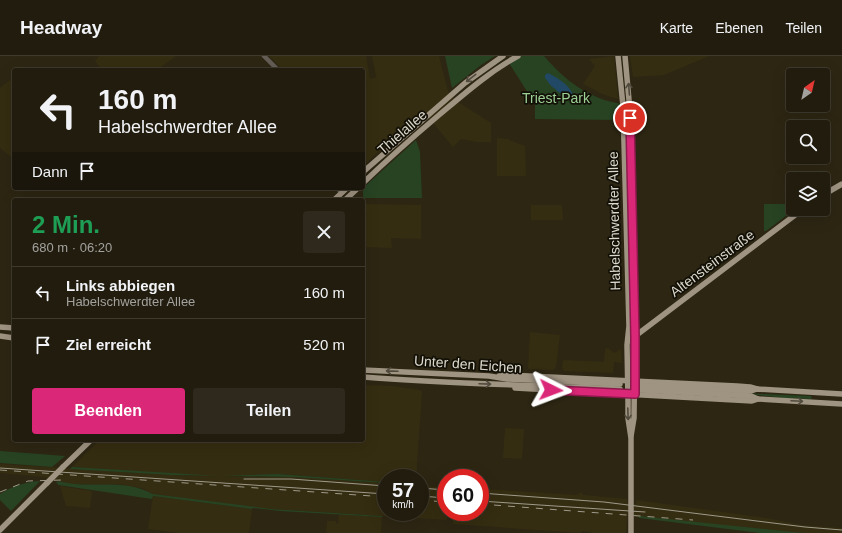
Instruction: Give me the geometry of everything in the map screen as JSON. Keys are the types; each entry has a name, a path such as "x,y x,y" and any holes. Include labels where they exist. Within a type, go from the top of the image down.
{"main road":[{"name":"Thielallee","path":"365,170 452,93 483,69 503,56"},
{"name":"Thielallee","path":"365,181 458,99 493,72 518,56"},
{"name":"Habelschwerdter Allee","path":"618,56 624,118 628,303 628,418 631,438"},
{"name":"Habelschwerdter Allee","path":"625,56 630,122 635,336 634,423 631,438"},
{"path":"452,93 458,99"},
{"path":"413,127 418,133"},
{"path":"830,191 842,184"},
{"path":"348,198 356,190"},
{"name":"Altensteinstraße","path":"635,336 794,216"},
{"path":"0,327 12,328"},
{"path":"0,336 12,338"},
{"path":"628,338 635,336"},
{"name":"Unter den Eichen","path":"365,370 499,376 507,379 620,387 426,381 365,376"},
{"path":"499,376 507,374 635,380 842,394"},
{"path":"502,384 515,388 528,389 752,401 758,399"},
{"path":"757,389 748,391 642,388 751,396 758,399 842,404"},
{"path":"631,438 631,533"},
{"path":"0,530 89,442"}],"street":[{"path":"264,56 276,68"}],"shaded area":[{"path":"99,56 176,56 160,68 100,68 95,61"},
{"path":"269,56 366,56 370,79 376,77 372,56 439,56 448,91 458,102 491,123 491,142 476,142 461,139 453,147 424,112 365,164 365,68 281,68"},
{"path":"614,56 617,99 602,94 583,84 595,66 589,59"},
{"path":"630,56 709,56 664,75 633,77"},
{"path":"12,79 12,157 0,148 0,88"},
{"path":"497,138 507,139 525,146 526,176 497,176"},
{"path":"365,204 421,205 421,239 391,238 392,248 365,247"},
{"path":"531,205 562,205 563,220 531,220"},
{"path":"530,332 560,335 556,367 553,370 528,369"},
{"path":"608,348 614,353 621,349 622,363 614,362 613,373 564,371 562,368 563,360 604,362 605,349"},
{"path":"365,385 393,386 420,390 422,392 417,469 377,469 377,481 277,474 224,477 292,477 377,482 377,516 233,505 153,494 144,489 118,484 69,484 45,477 0,473 0,464 217,477 72,467 98,442 365,442"},
{"path":"505,428 524,429 522,459 503,458"},
{"path":"60,486 92,491 90,508 66,506"},
{"path":"429,486 437,487 437,519 429,519"},
{"path":"489,490 578,495 579,493 582,493 583,495 627,499 627,502 636,504 636,500 766,518 802,525 842,528 842,533 804,533 627,516 626,533 592,533 583,531 580,533 453,524 453,521 489,521"},
{"path":"153,496 252,509 249,533 179,533 148,529"},
{"path":"339,514 377,517 377,521 382,521 381,533 326,533 327,521 336,521 338,524"}],"green space":[{"path":"445,56 495,56 452,88"},
{"name":"Triest-Park","path":"522,56 544,56 562,75 576,86 591,95 621,104 621,120 535,119 535,104 509,63"},
{"path":"416,140 420,152 422,198 363,198 363,190 365,190 365,186"},
{"path":"764,204 786,204 786,216 764,231"},
{"path":"741,393 811,396 812,399 784,398"},
{"path":"0,451 65,456 52,467 0,463"},
{"path":"72,467 217,476 70,469"},
{"path":"277,474 377,482 292,477 224,476"},
{"path":"40,481 11,511 0,500 0,494 9,489 24,483"},
{"path":"58,481 82,484 130,486 153,494 271,509 377,517 252,509 153,496 152,499 58,485 56,483"},
{"path":"639,516 804,533 760,533 639,518"}],"water":[{"path":"548,73 566,84 573,94 572,98 569,100 551,86 545,78 545,75"}],"tram line":[{"path":"0,468 377,493"},
{"path":"244,479 291,479 377,485"},
{"path":"429,489 437,489"},
{"path":"489,494 604,502 805,527 842,530"},
{"path":"429,497 437,497"},
{"path":"489,502 645,512"}],"railway":[{"path":"0,470 377,496"},
{"path":"0,492 28,481 62,480"},
{"path":"429,501 437,501"},
{"path":"489,505 693,520"}],"route":[{"path":"551,390 635,394 630,118"}]}
